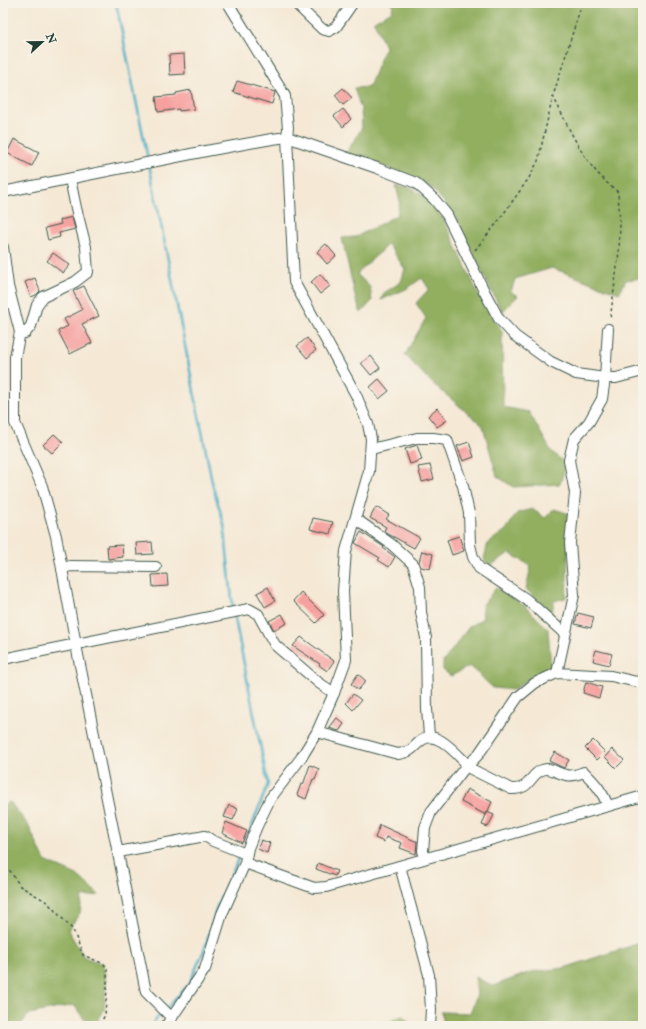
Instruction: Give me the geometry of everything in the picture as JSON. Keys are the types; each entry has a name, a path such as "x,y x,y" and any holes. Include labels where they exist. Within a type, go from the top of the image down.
{"street":[{"path":"3,247 8,286 20,332 14,357 15,423 42,486 56,536 76,645 146,992 159,1006 168,1020 205,969 222,914 246,858 257,826 270,799 317,732 346,660 343,591 346,551 369,471 371,449 368,424 356,395 294,282 287,137 288,128 285,96 228,3"},
{"path":"295,3 322,29 329,31 336,27 352,4"},
{"path":"3,192 220,148 287,137 364,163 416,183 434,199 447,215 499,319 515,336 551,362 576,374 605,378 616,378 643,371"},
{"path":"20,332 25,332 31,326 37,305 43,297 75,282 88,272 86,247 70,179"},
{"path":"557,673 574,595 570,544 575,493 569,460 574,439 589,422 602,399 608,329"},
{"path":"371,449 417,438 447,440 463,486 469,513 470,545 473,557 479,568 526,599 565,634"},
{"path":"356,519 386,540 413,564 420,587 421,612 426,638 429,736"},
{"path":"62,569 70,566 156,567"},
{"path":"3,659 249,609 258,614 275,645 319,683 334,693"},
{"path":"424,858 423,851 425,828 431,812 462,770 478,755 518,697 535,683 557,673 611,676 637,682 643,680"},
{"path":"317,732 398,754 410,752 422,739 429,736 439,738 468,765 471,770 511,789 518,789 531,781 537,772 543,769 549,769 572,776 584,772 603,793 608,806"},
{"path":"118,852 204,836 246,858 314,888 326,887 643,796"},
{"path":"400,866 429,975 430,1026"}],"path":[{"path":"469,258 530,178 538,161 553,96 582,3"},
{"path":"553,96 580,151 610,186 618,192 620,224 619,252 608,329"},
{"path":"3,860 20,886 47,902 73,930 83,955 104,964 107,969 105,1015 99,1026"}],"green space":[{"path":"393,3 643,3 643,278 626,280 619,293 552,268 515,279 511,292 518,296 502,312 452,211 432,188 417,179 346,153 362,128 361,109 354,88 369,87 385,47 374,21 392,11"},
{"path":"396,185 410,188 426,197 444,220 480,298 502,331 503,407 529,412 551,451 566,464 560,484 513,487 497,476 483,426 430,381 405,355 426,318 416,303 429,289 422,278 406,289 381,300 384,293 401,282 405,269 388,244 357,274 370,287 372,301 361,313 356,300 342,238 356,237 397,215 400,202"},
{"path":"532,509 545,518 554,509 570,514 566,598 554,601 552,614 526,589 531,566 509,553 489,567 484,559 488,543 506,530 517,513"},
{"path":"496,588 525,606 548,629 551,667 534,675 513,690 493,688 470,666 451,676 443,670 443,662 469,627 483,618 482,606"},
{"path":"10,802 28,825 45,861 77,875 99,895 82,897 80,913 68,930 84,957 103,964 106,981 104,1010 95,1026 89,1026 74,1005 29,1014 20,1026 3,1026 3,806"},
{"path":"643,942 643,1026 445,1026 441,1012 470,1013 477,995 475,977 493,986 531,972 564,968"},
{"path":"402,1016 414,1026 380,1026 381,1025"}],"building":[{"path":"184,54 185,74 170,75 169,55"},
{"path":"237,81 275,92 272,104 233,92"},
{"path":"343,88 352,98 343,105 335,95"},
{"path":"191,90 194,109 179,111 179,109 158,112 156,97 176,95 176,93"},
{"path":"343,109 351,119 343,127 334,116"},
{"path":"14,139 39,152 32,166 7,153"},
{"path":"72,217 75,229 59,233 60,237 48,240 45,228 61,224 60,220"},
{"path":"326,244 336,256 327,264 317,252"},
{"path":"53,253 70,265 63,273 47,261"},
{"path":"320,274 330,286 320,294 311,282"},
{"path":"35,278 40,291 31,297 25,282"},
{"path":"84,286 99,316 82,324 92,343 70,354 58,331 68,326 64,319 82,310 73,291"},
{"path":"307,338 316,350 307,358 297,346"},
{"path":"371,356 380,368 371,375 361,363"},
{"path":"379,379 389,391 379,399 370,387"},
{"path":"437,408 447,420 437,427 428,416"},
{"path":"54,434 63,442 52,453 43,445"},
{"path":"469,442 474,457 463,461 457,446"},
{"path":"417,445 422,460 410,464 405,449"},
{"path":"430,465 434,479 422,482 418,467"},
{"path":"376,507 389,515 386,519 420,538 414,548 384,531 386,527 370,518"},
{"path":"313,518 333,522 330,534 310,529"},
{"path":"361,532 384,547 383,548 395,557 389,567 378,560 380,558 355,543"},
{"path":"459,536 464,551 452,555 447,540"},
{"path":"152,542 153,554 137,555 136,543"},
{"path":"122,545 123,557 108,559 107,546"},
{"path":"422,551 433,554 430,569 421,567 419,562"},
{"path":"167,574 168,586 153,587 152,575"},
{"path":"268,587 275,601 265,607 257,593"},
{"path":"301,592 324,615 316,623 293,601"},
{"path":"578,613 594,617 591,628 575,624"},
{"path":"282,614 287,623 274,630 269,621"},
{"path":"301,637 334,661 327,671 319,665 320,664 293,646"},
{"path":"596,650 612,654 609,665 593,661"},
{"path":"358,674 366,681 358,690 351,684"},
{"path":"586,682 602,687 599,698 583,693"},
{"path":"353,694 361,700 353,710 346,703"},
{"path":"337,718 344,724 339,731 329,728"},
{"path":"593,740 605,752 597,760 585,748"},
{"path":"612,749 624,760 616,768 605,757"},
{"path":"555,752 569,760 564,768 549,761"},
{"path":"310,765 319,769 315,780 313,779 306,799 297,795 301,784 303,785"},
{"path":"467,789 492,802 486,815 461,802"},
{"path":"229,805 238,809 233,820 224,817"},
{"path":"487,812 494,815 488,827 482,825"},
{"path":"226,822 247,831 242,843 222,833"},
{"path":"380,825 417,841 416,854 400,848 402,843 386,837 384,842 375,838"},
{"path":"261,840 270,843 267,853 258,849"},
{"path":"318,863 337,871 335,876 316,869"}],"waterway":[{"path":"116,3 148,159"},
{"path":"149,164 213,487 224,524 233,609"},
{"path":"234,614 268,784 246,841"},
{"path":"166,1009 189,984 205,948 217,906 240,855"},
{"path":"150,1026 163,1012"}]}
